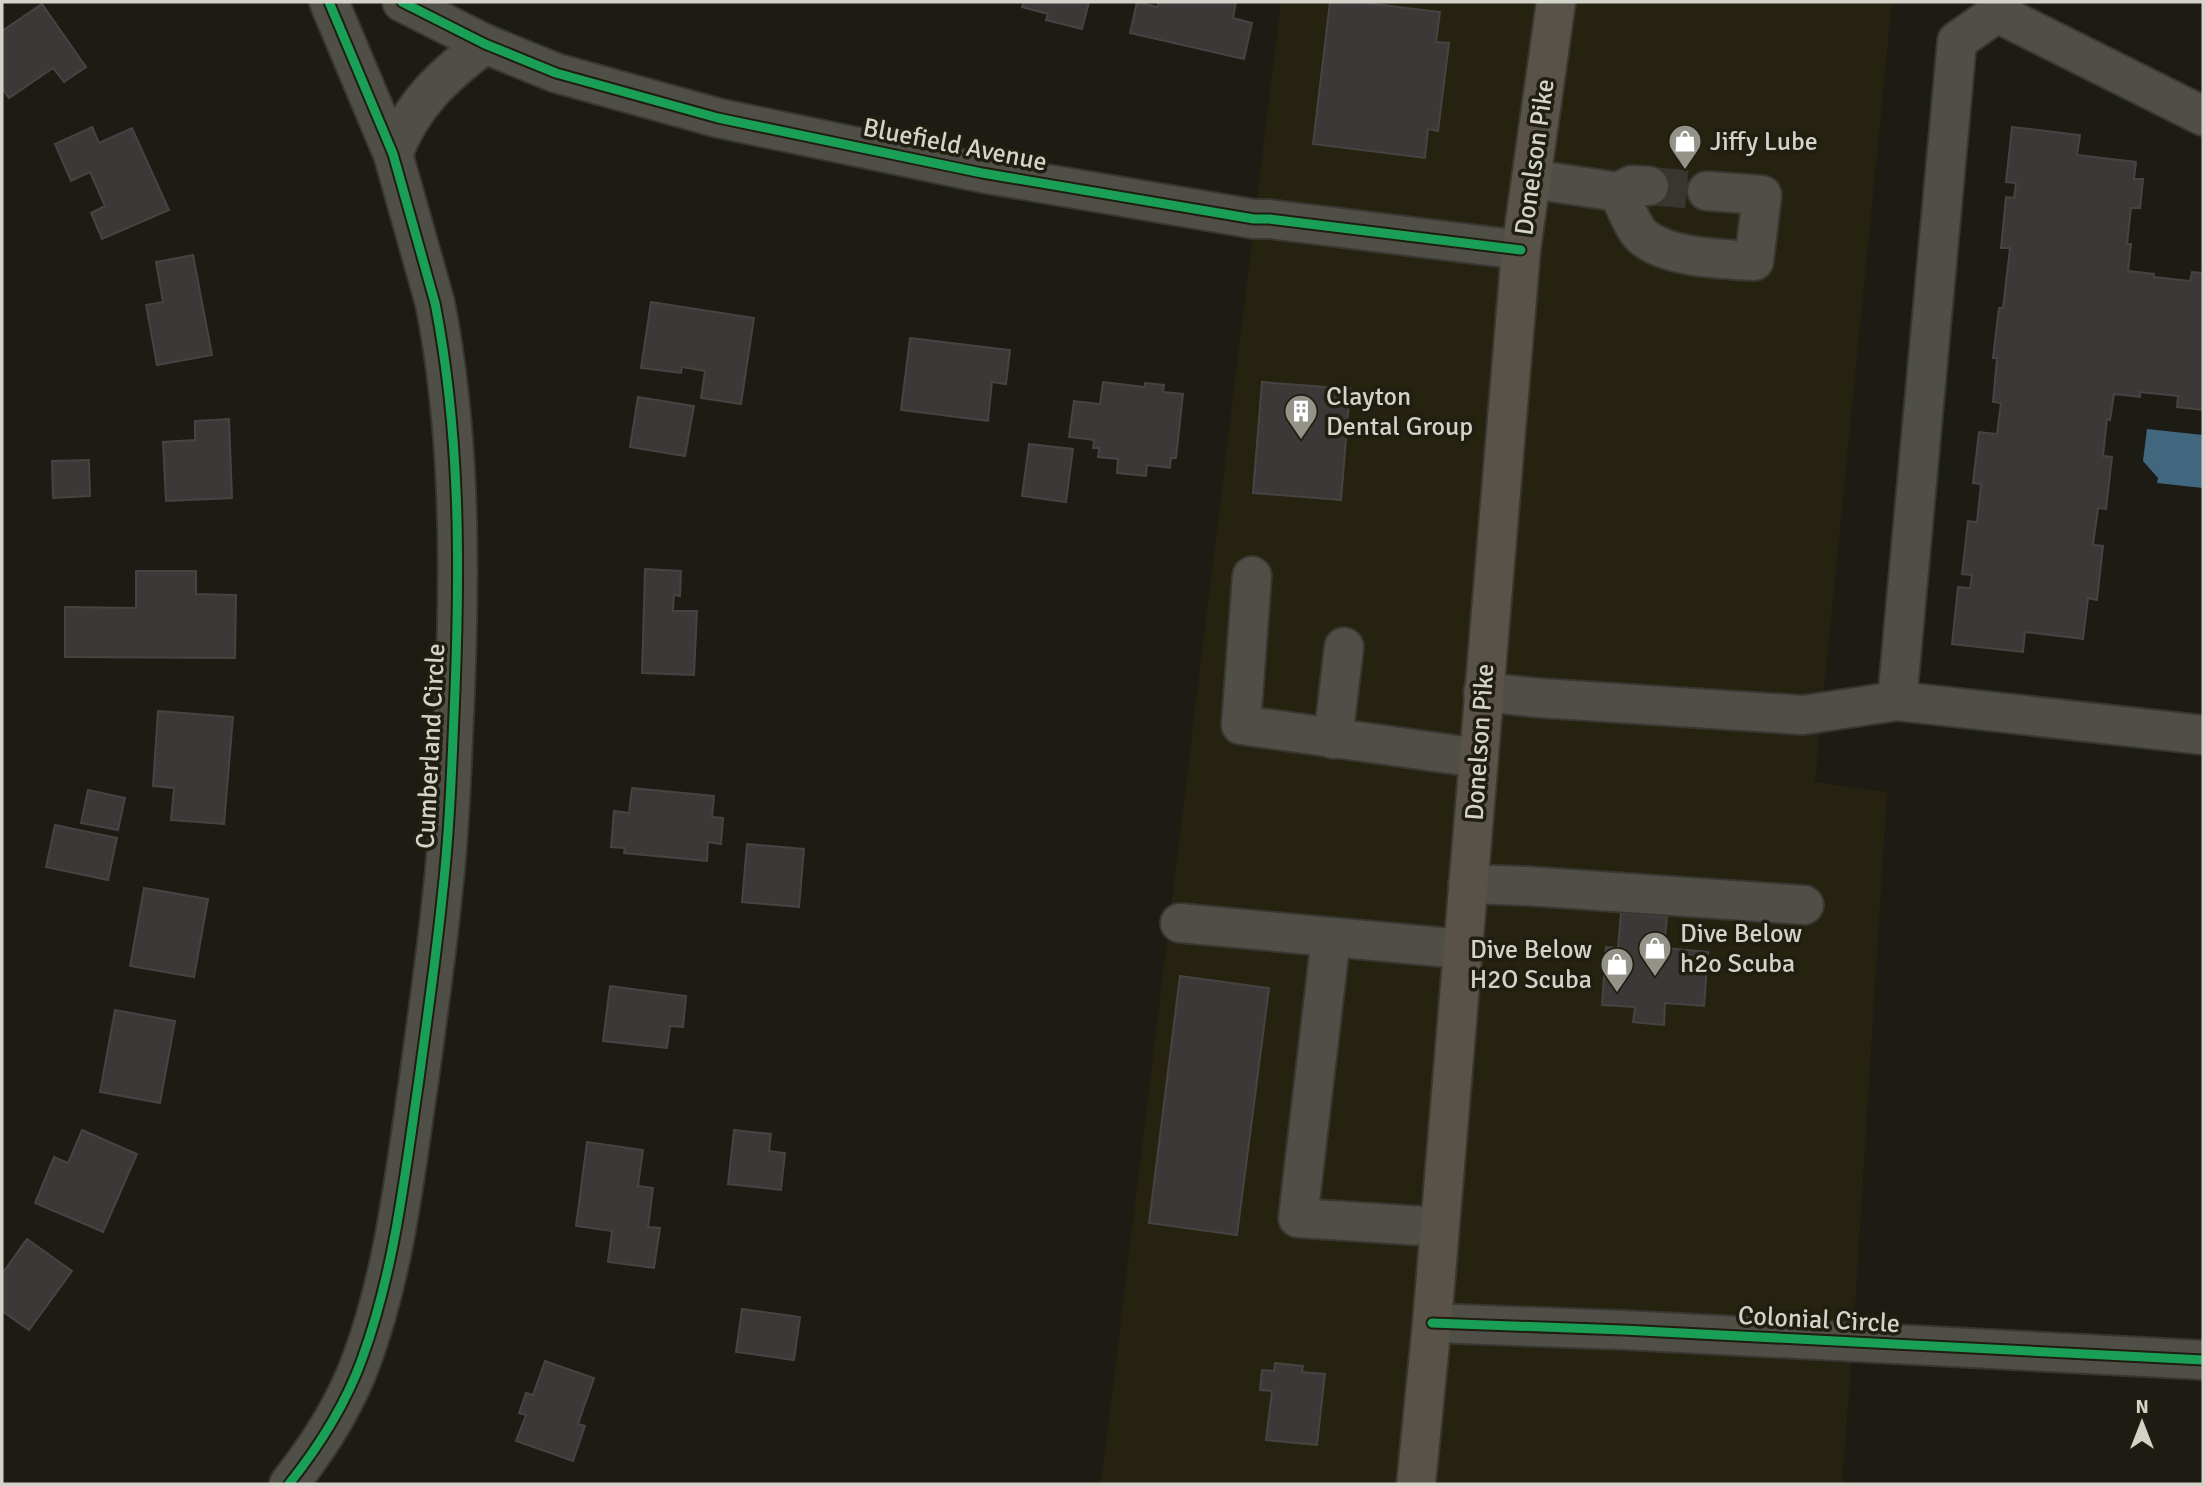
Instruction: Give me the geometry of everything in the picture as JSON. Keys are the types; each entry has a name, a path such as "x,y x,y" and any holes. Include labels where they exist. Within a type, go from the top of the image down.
{"main road":[{"name":"Donelson Pike","path":"1416,1484 1432,1323 1521,250 1556,2"}],"street":[{"name":"Cumberland Circle","path":"289,1484 323,1440 342,1406 362,1359 387,1273 402,1200 443,896 457,617 458,547 452,431 435,303 393,154 328,2"},
{"name":"Bluefield Avenue","path":"402,2 485,44 556,73 718,118 982,173 1254,219 1521,250"},
{"path":"1897,701 1957,41 1988,7 2203,116"},
{"path":"393,154 401,133 430,90 485,44"},
{"path":"1531,179 1633,189 1641,235 1672,252 1754,261 1762,195 1707,191"},
{"path":"1252,576 1241,725 1478,758"},
{"path":"1333,739 1344,647"},
{"path":"1483,692 1803,715 1897,701 2203,735"},
{"path":"1468,884 1804,905"},
{"path":"1180,923 1462,949"},
{"path":"1331,937 1298,1218 1439,1227"},
{"name":"Colonial Circle","path":"1432,1323 1623,1330 2203,1360"}],"shaded area":[{"path":"1281,2 1892,2 1815,782 1887,792 1842,1484 1101,1484"}],"water":[{"path":"2147,429 2203,435 2203,488 2157,483 2158,478 2143,461"}],"building":[{"path":"1024,2 1089,2 1082,29 1046,20 1048,14 1022,7"},
{"path":"1137,2 1157,7 1159,2 1236,2 1233,18 1252,23 1244,59 1130,33"},
{"path":"1330,2 1358,2 1440,12 1436,42 1449,43 1438,131 1428,129 1425,158 1313,144"},
{"path":"42,4 86,67 64,82 53,68 9,98 2,88 2,31"},
{"path":"92,127 99,143 132,128 169,210 102,239 91,213 105,206 90,172 71,181 55,144"},
{"path":"2012,127 2080,135 2077,155 2136,162 2134,179 2143,179 2140,208 2131,208 2127,244 2131,244 2128,271 2190,281 2192,272 2203,273 2203,410 2177,407 2178,396 2140,392 2140,397 2114,394 2110,420 2107,419 2103,456 2112,457 2106,509 2098,508 2093,545 2103,546 2097,600 2088,598 2083,639 2025,632 2023,652 1952,644 1958,587 1970,588 1972,575 1962,574 1968,521 1977,522 1981,484 1973,483 1979,432 1997,434 2001,403 1993,402 1997,358 1993,358 1999,308 2003,308 2010,248 2001,248 2006,197 2014,198 2016,183 2006,182"},
{"path":"193,255 212,355 157,365 146,305 163,302 156,262"},
{"path":"651,302 754,318 741,404 701,398 705,371 682,367 681,373 641,368"},
{"path":"910,338 1010,350 1006,384 992,382 988,421 901,410"},
{"path":"1103,382 1145,387 1145,383 1164,385 1163,392 1183,394 1176,458 1171,458 1170,468 1147,465 1146,476 1117,473 1118,459 1098,457 1099,448 1093,448 1094,440 1069,437 1074,401 1100,404"},
{"name":"Clayton Dental Group","path":"1262,382 1350,389 1341,500 1253,493"},
{"path":"638,397 694,406 685,456 630,447"},
{"path":"229,419 232,498 166,501 163,442 195,440 195,421"},
{"path":"1029,444 1073,449 1066,502 1022,496"},
{"path":"89,460 90,496 53,498 52,461"},
{"path":"645,569 681,571 680,596 674,595 673,611 697,611 694,675 642,673"},
{"path":"136,571 196,571 196,594 236,595 235,658 65,657 65,607 136,608"},
{"path":"158,711 233,717 224,824 171,820 174,788 153,786"},
{"path":"632,788 714,796 712,817 723,818 721,844 708,842 707,861 624,853 625,848 611,847 614,811 629,813"},
{"path":"88,790 125,798 118,830 81,823"},
{"path":"55,825 117,838 108,880 46,867"},
{"path":"747,844 804,849 799,907 742,902"},
{"path":"144,888 208,899 194,977 130,966"},
{"name":"Dive Below h2o Scuba","path":"1621,913 1667,917 1664,948 1708,952 1704,1006 1665,1003 1664,1025 1633,1022 1635,1007 1602,1005 1606,947 1618,948"},
{"path":"1180,976 1269,988 1237,1235 1149,1223"},
{"path":"610,986 686,996 683,1027 670,1026 667,1048 603,1041"},
{"path":"115,1010 175,1021 160,1103 100,1092"},
{"path":"82,1130 137,1154 103,1232 35,1203 54,1157 68,1163"},
{"path":"734,1130 771,1134 769,1151 785,1153 781,1190 728,1184"},
{"path":"587,1142 643,1150 638,1186 653,1188 648,1227 660,1228 654,1268 608,1262 612,1231 576,1226"},
{"path":"27,1239 72,1271 29,1330 2,1311 2,1274"},
{"path":"742,1309 800,1317 794,1360 736,1352"},
{"path":"545,1361 594,1378 578,1424 585,1426 573,1461 516,1441 526,1415 519,1413 526,1393 533,1395"},
{"path":"1275,1363 1303,1366 1302,1372 1325,1374 1317,1445 1266,1440 1272,1391 1260,1390 1262,1370 1274,1371"}],"tunnel":[{"path":"1649,186 1707,191"}],"cycle path":[{"path":"289,1484 311,1455 348,1393 373,1325 391,1256 409,1150 440,921 449,820 457,642 454,448 435,303 393,154 329,2"},
{"path":"402,2 485,44 556,73 718,118 982,173 1254,219 1521,250"},
{"path":"1432,1323 1623,1330 2203,1360"}],"place":[{"name":"Jiffy Lube","path":"1685,171"},
{"name":"Clayton Dental Group","path":"1301,441"},
{"name":"Dive Below h2o Scuba","path":"1655,978"},
{"name":"Dive Below H2O Scuba","path":"1617,994"}]}
